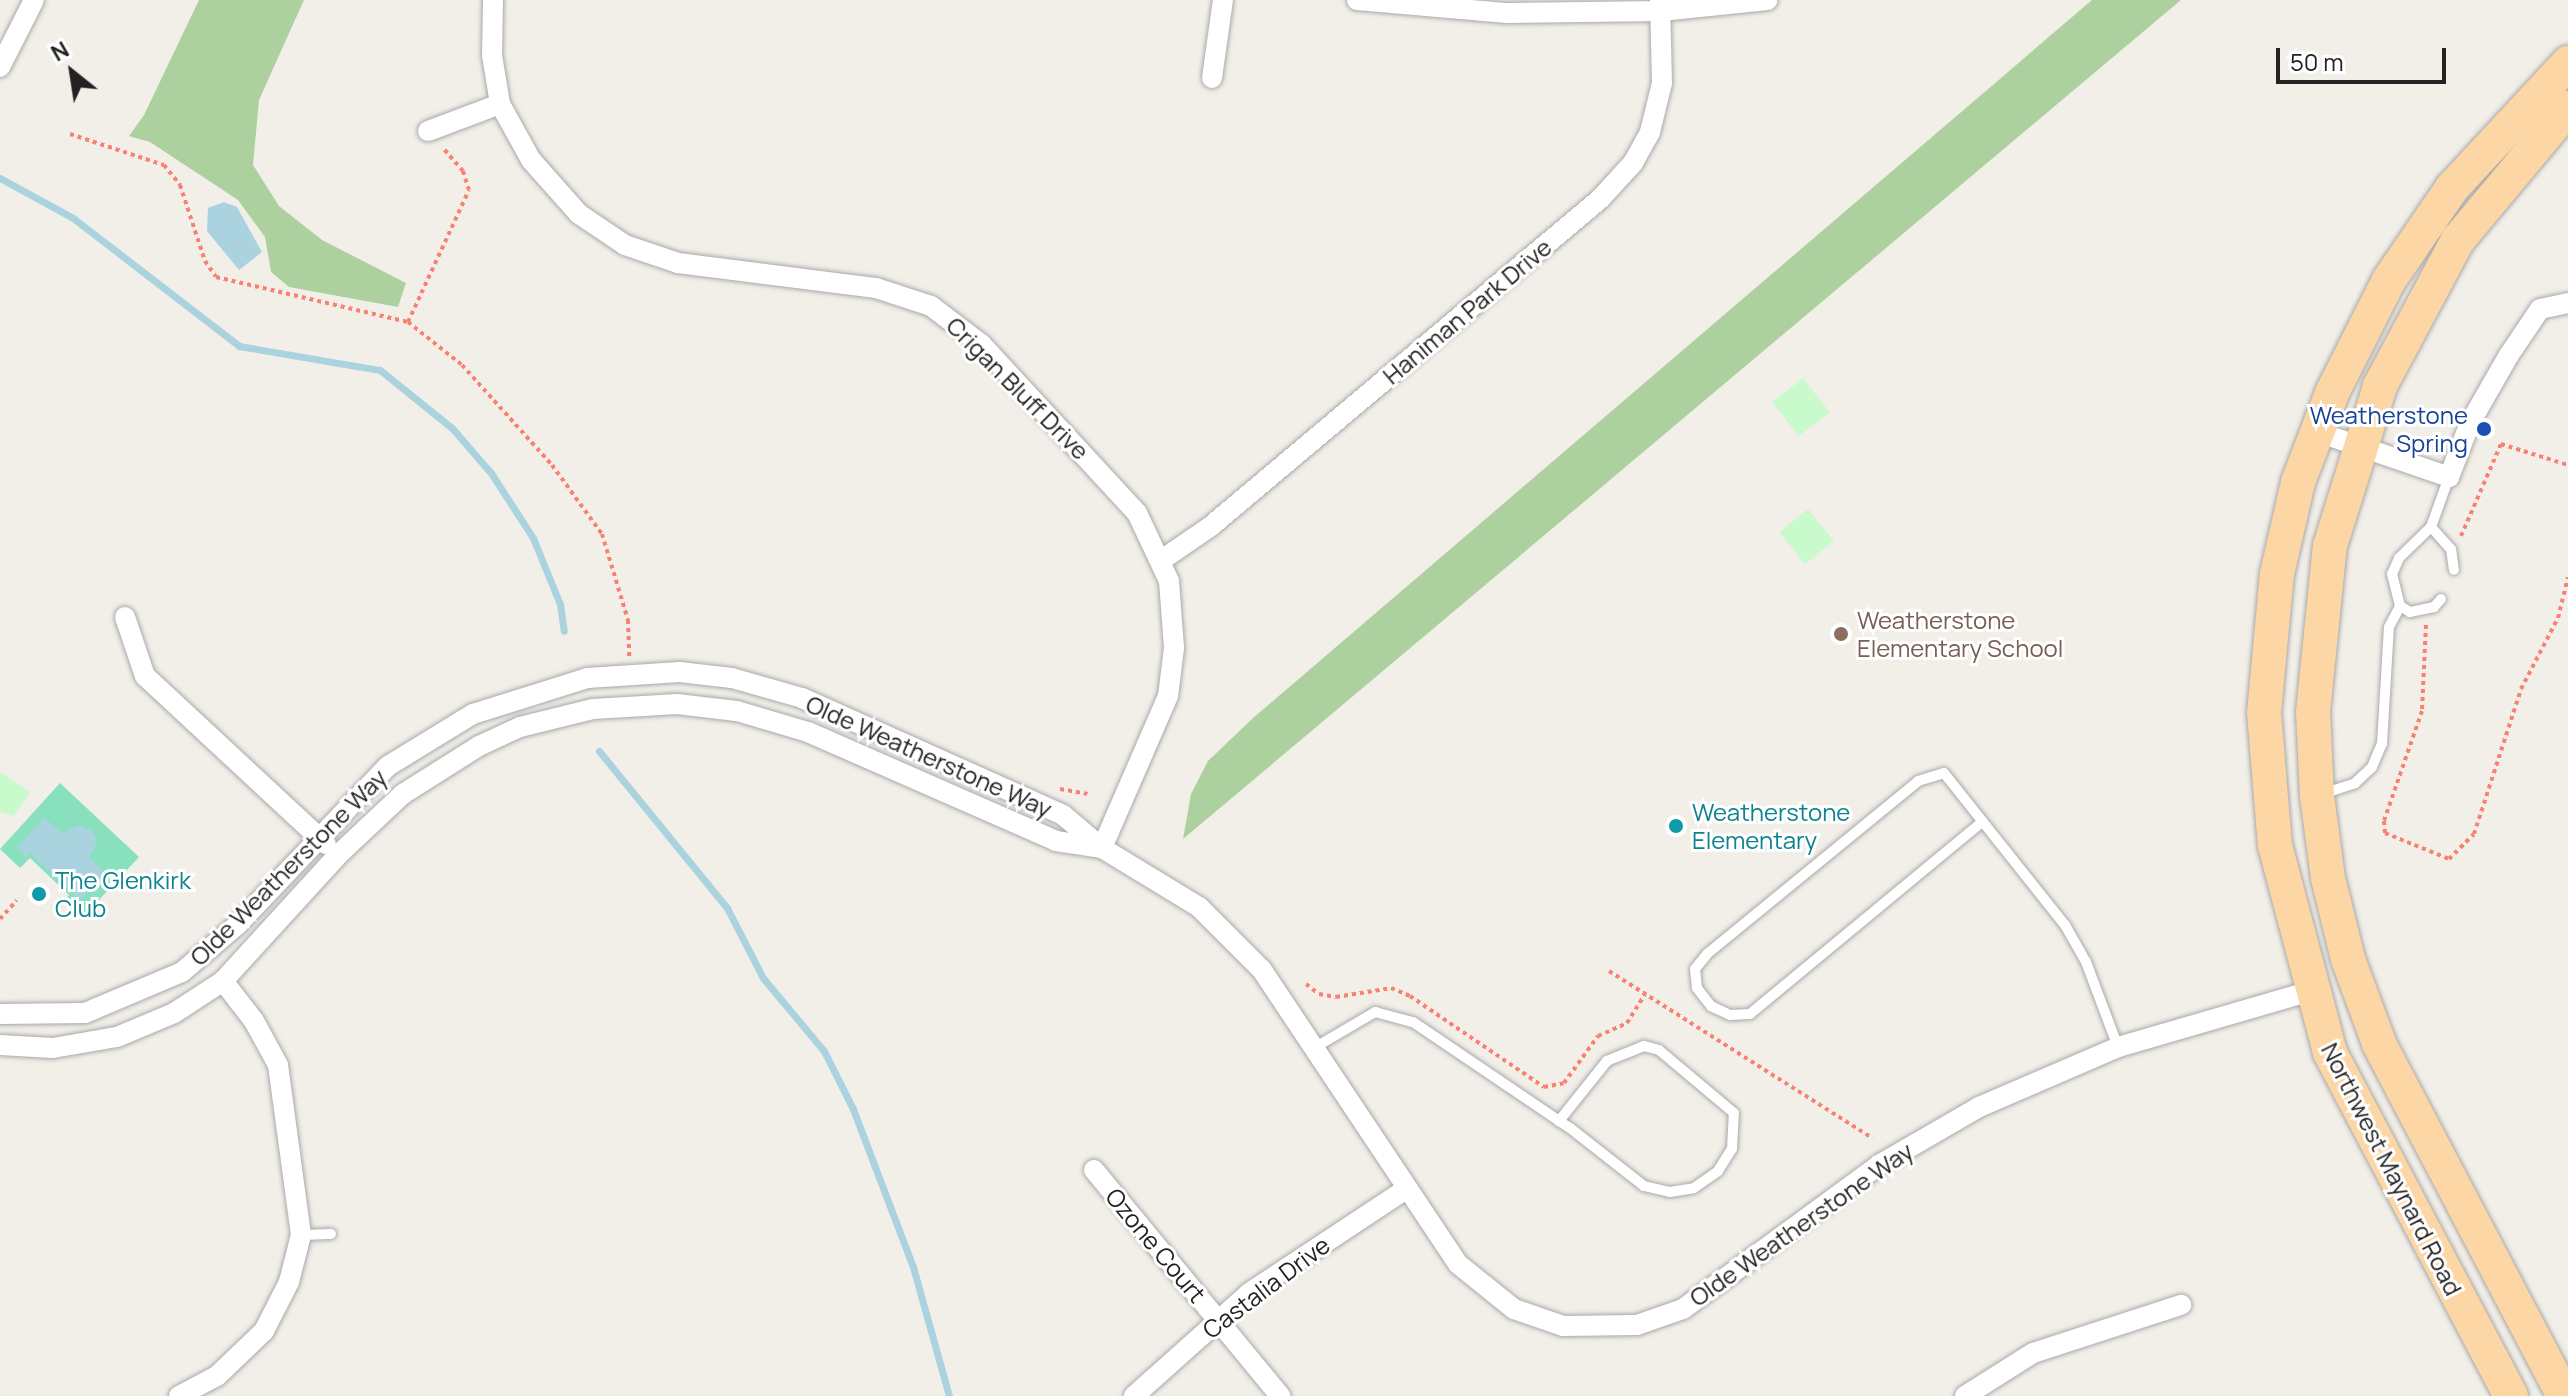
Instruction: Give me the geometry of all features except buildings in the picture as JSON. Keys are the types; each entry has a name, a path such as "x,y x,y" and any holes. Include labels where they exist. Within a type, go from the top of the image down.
{"main road":[{"name":"Northwest Maynard Road","path":"2511,1396 2366,1126 2330,1052 2311,991 2275,846 2264,713 2277,574 2315,431 2389,280 2452,188 2568,63"},
{"name":"Northwest Maynard Road","path":"2564,1396 2434,1156 2379,1043 2355,977 2328,878 2317,796 2313,712 2318,627 2330,546 2358,446 2411,321 2458,240 2568,108"},
{"path":"2311,991 2355,977"}],"street":[{"path":"0,67 34,0"},
{"name":"Crigan Bluff Drive","path":"493,0 492,55 500,104 550,185 579,214 625,245 692,265 876,288 931,306 951,318 1108,477 1163,559 1174,648 1168,696 1102,848"},
{"path":"1212,78 1223,0"},
{"path":"1357,0 1507,13 1767,0"},
{"name":"Haniman Park Drive","path":"1163,559 1211,526 1552,240 1633,163 1650,132 1662,83 1661,6"},
{"path":"428,131 500,104"},
{"path":"2315,431 2449,477 2485,393 2540,309 2568,303"},
{"path":"125,617 145,676 338,855"},
{"name":"Olde Weatherstone Way","path":"0,1014 85,1013 182,972 237,925 317,836 388,766 473,714 587,678 680,672 732,678 802,698 1063,815 1102,848 1173,888 1227,931 1262,970 1458,1264 1514,1309 1563,1326 1637,1325 1697,1300 1930,1133 2029,1082 2118,1047 2311,991"},
{"name":"Olde Weatherstone Way","path":"0,1045 53,1048 117,1037 174,1013 223,981 338,855 403,794 479,746 555,717 644,704 737,711 808,732 1056,841 1102,848"},
{"path":"179,1396 217,1376 264,1331 289,1282 301,1235 278,1065 254,1021 223,981"},
{"name":"Ozone Court","path":"1094,1170 1280,1396"},
{"name":"Castalia Drive","path":"1134,1396 1249,1293 1406,1189"},
{"path":"1965,1396 2033,1353 2181,1305"}],"lane":[{"path":"2405,609 2392,574 2399,558 2431,527 2449,477"},
{"path":"2431,527 2451,549 2454,570"},
{"path":"2317,796 2355,783 2372,767 2382,744 2389,627 2405,609 2434,607 2441,599"},
{"path":"1982,822 1750,1014 1730,1015 1711,1006 1697,988 1695,969 1707,954 1918,781 1944,773 2065,925 2086,962 2118,1047"},
{"path":"1314,1048 1360,1017 1390,1013 1413,1022 1559,1121 1644,1186 1670,1192 1694,1188 1718,1171 1732,1149 1734,1113 1659,1050 1644,1046 1607,1061 1559,1121"},
{"path":"301,1235 331,1234"}],"path":[{"path":"408,322 469,190 463,171 428,131"},
{"path":"70,134 149,157 180,185 201,250 216,277 408,322 495,398 602,534 628,620 628,653"},
{"path":"2460,538 2501,444 2568,465"},
{"path":"2423,626 2422,711 2384,821 2385,833 2449,859 2474,834 2521,689 2558,618 2568,577"},
{"path":"0,919 17,900"},
{"path":"1609,971 1872,1138"},
{"path":"1306,984 1319,994 1336,997 1391,988 1410,996 1544,1087 1564,1083 1598,1036 1627,1023 1645,994"}],"green space":[{"path":"199,0 304,0 259,100 253,165 279,206 322,240 406,283 398,307 289,287 271,272 265,237 238,200 150,142 129,136 144,115"},
{"path":"2092,0 2181,0 1183,839 1191,794 1208,761 1253,718"},
{"path":"1803,378 1829,412 1799,436 1772,402"},
{"path":"1808,509 1834,541 1805,564 1779,532"},
{"path":"0,772 30,792 14,816 0,812"},
{"path":"60,783 139,857 81,919 63,902 69,895 30,858 20,868 0,849"}],"water":[{"path":"224,202 237,207 262,252 239,270 207,231 208,208"},
{"path":"44,818 63,833 79,825 92,831 97,842 89,857 105,873 80,900 30,853 26,857 17,848"}],"waterway":[{"path":"0,178 73,218 239,346 380,370 452,428 491,473 533,538 560,604 564,631"},
{"path":"599,751 727,908 763,978 824,1051 853,1109 913,1267 949,1396"}],"place":[{"name":"Weatherstone Spring","path":"2484,429"},
{"name":"Weatherstone Elementary School","path":"1841,634"},
{"name":"Weatherstone Elementary","path":"1676,826"},
{"name":"The Glenkirk Club","path":"39,894"}]}
